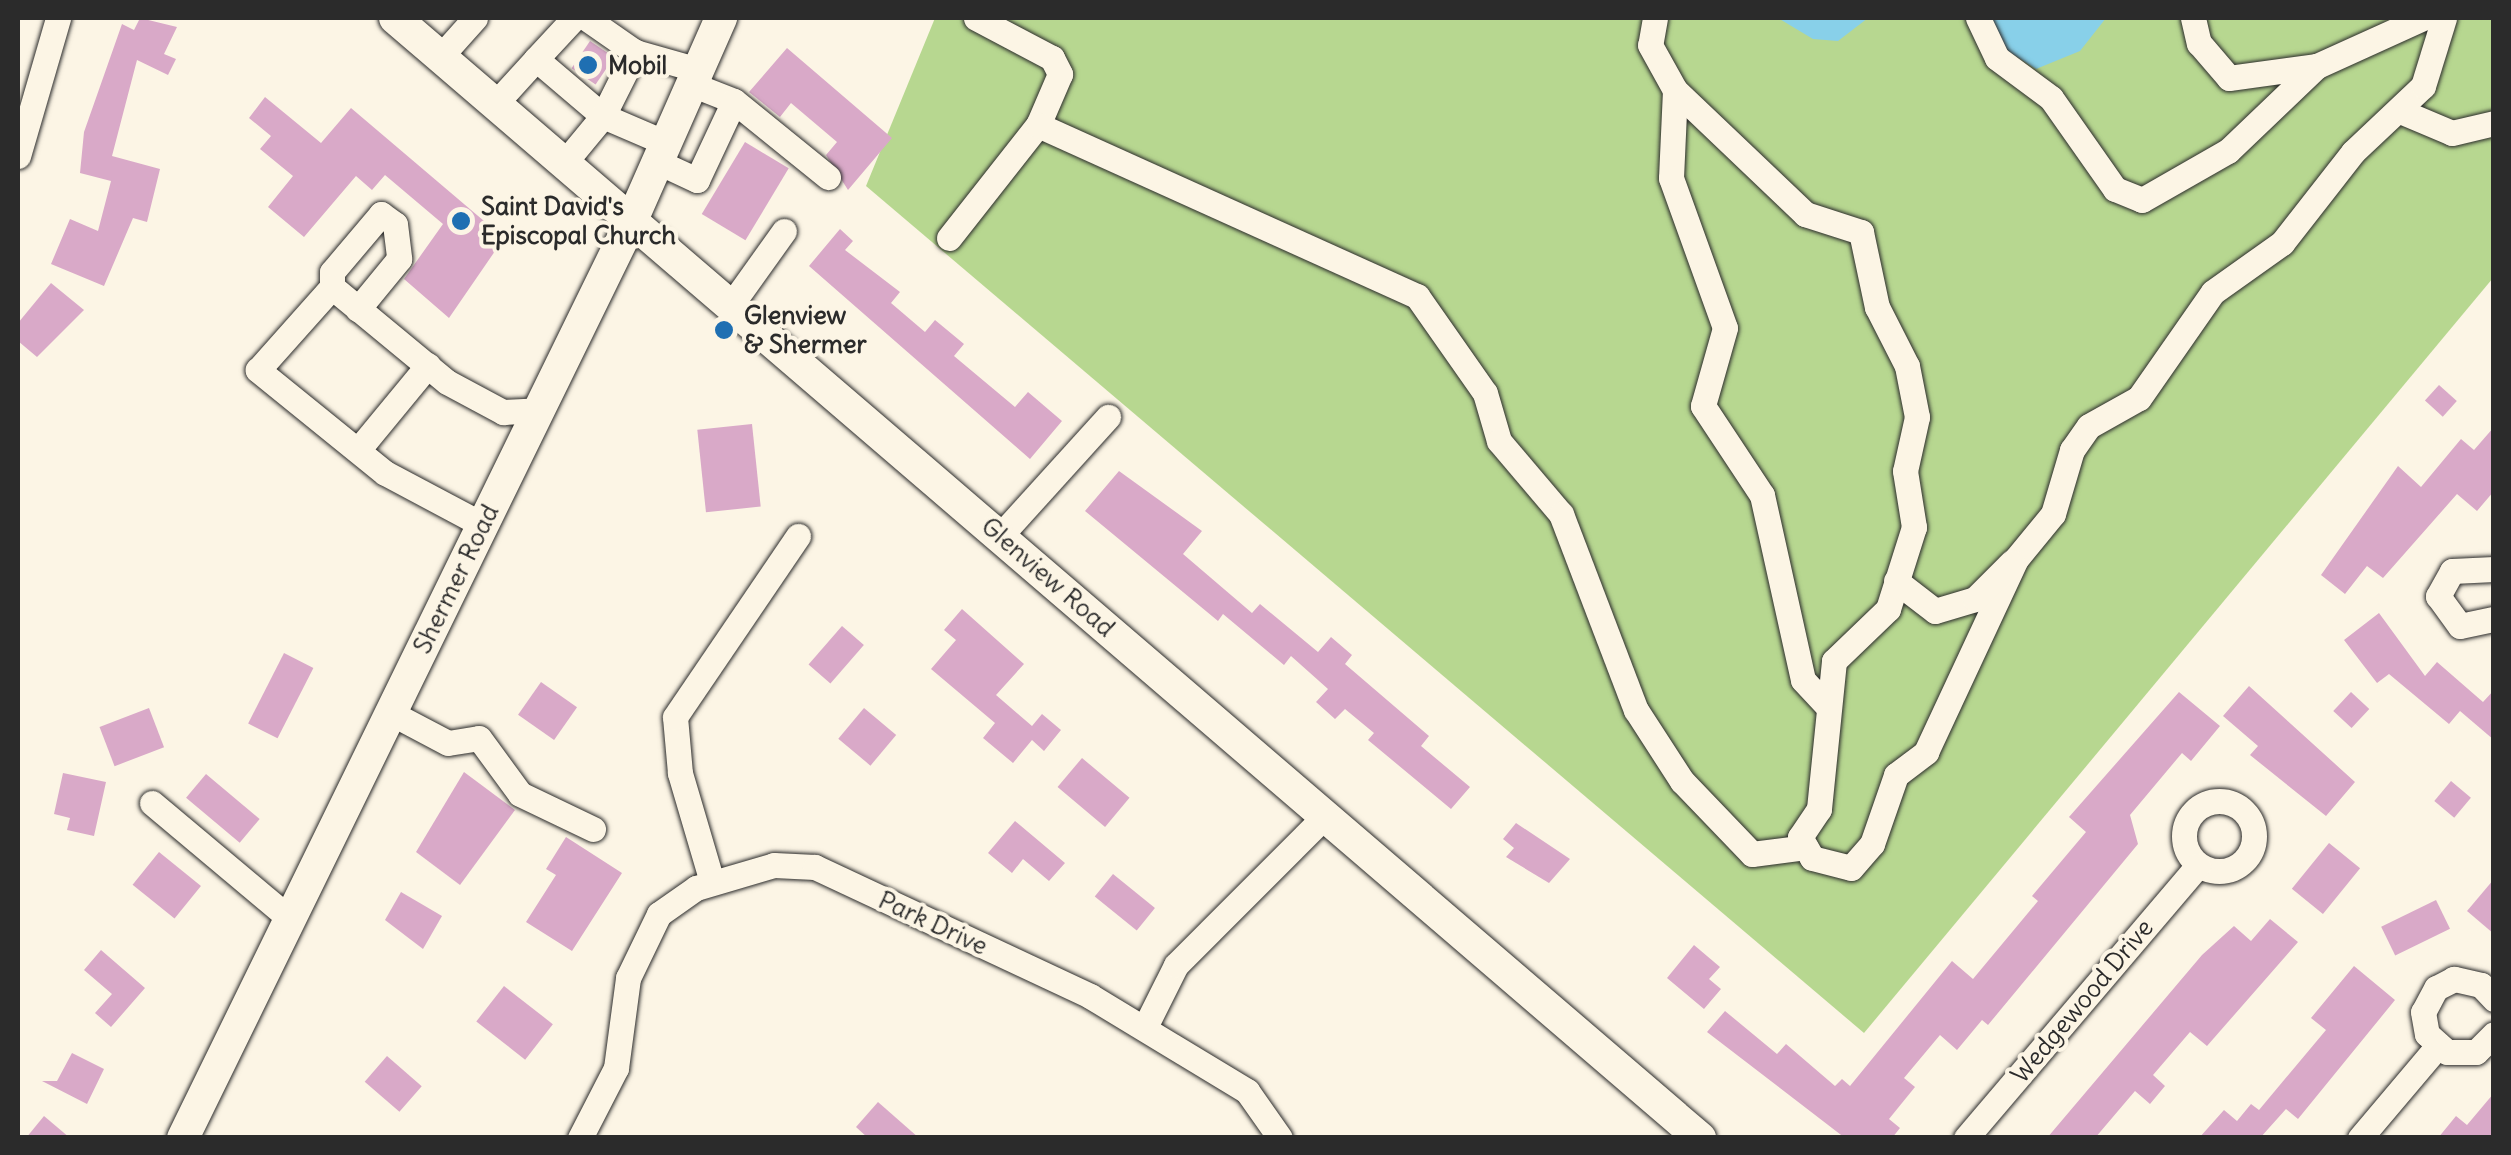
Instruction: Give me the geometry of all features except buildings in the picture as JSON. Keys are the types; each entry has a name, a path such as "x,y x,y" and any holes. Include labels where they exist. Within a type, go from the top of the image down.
{"main road":[{"name":"Glenview Road","path":"395,18 1700,1138"},
{"name":"Shermer Road","path":"183,1138 632,220 721,18"}],"street":[{"path":"18,156 58,18"},
{"path":"441,56 475,18"},
{"path":"496,103 574,18"},
{"path":"586,18 635,52 694,77 734,101 828,177"},
{"path":"949,238 1038,125 1060,74 1052,58 976,18"},
{"path":"1655,18 1650,45 1674,90 1805,214 1861,232 1917,417 1905,470 1914,527 1888,609 1834,661 1819,809 1800,837 1829,866 1851,868 1872,844 1896,775 1926,752 2016,559"},
{"path":"1978,18 1997,58 2052,98 2116,190 2142,200 2228,151 2317,66"},
{"path":"2193,18 2199,42 2229,78 2317,66 2423,18"},
{"path":"1896,581 1935,611 1975,599 2016,559 2053,514 2089,426 2139,398 2213,292 2282,243 2353,152 2400,111 2440,50 2444,18"},
{"path":"565,162 603,116 635,52"},
{"path":"536,59 603,116 666,142 716,140"},
{"path":"1674,90 1671,178 1725,328 1703,406 1762,495 1803,680 1828,707"},
{"path":"666,142 697,180 734,101"},
{"path":"2400,111 2452,134 2494,123"},
{"path":"1038,125 1418,296 1485,393 1499,440 1562,514 1636,710 1682,781 1752,854 1806,847"},
{"path":"358,308 399,259 395,224 381,214 332,272 332,287 258,370 358,450 439,507 483,524"},
{"path":"731,306 784,232"},
{"path":"332,287 428,366 504,412 539,410"},
{"path":"358,450 428,366"},
{"path":"1000,536 1108,417"},
{"path":"712,882 680,774 675,717 798,536"},
{"path":"2494,569 2452,572 2438,596 2460,626 2494,618"},
{"path":"391,713 448,743 478,738 520,794 594,829"},
{"path":"152,803 290,919"},
{"path":"1145,1027 1176,966 1326,816"},
{"name":"Wedgewood Drive","path":"1966,1138 2198,864"},
{"name":"Park Drive","path":"580,1138 616,1068 628,978 659,914 712,882 774,865 815,866 1145,1027 1246,1091 1280,1138"},
{"path":"2437,1046 2422,1012 2436,988 2468,980 2494,999"},
{"path":"2437,1046 2468,1054 2494,1034"},
{"path":"2360,1138 2437,1046"}],"green space":[{"path":"935,18 2493,18 2493,278 1864,1033 866,186"}],"water":[{"path":"1778,18 1868,18 1838,41 1813,39"},
{"path":"1988,18 2106,18 2080,51 2036,69 2008,51"}],"place":[{"name":"Mobil","path":"588,65"},
{"name":"Saint David's Episcopal Church","path":"461,221"},
{"name":"Glenview & Shermer","path":"724,330"}]}
